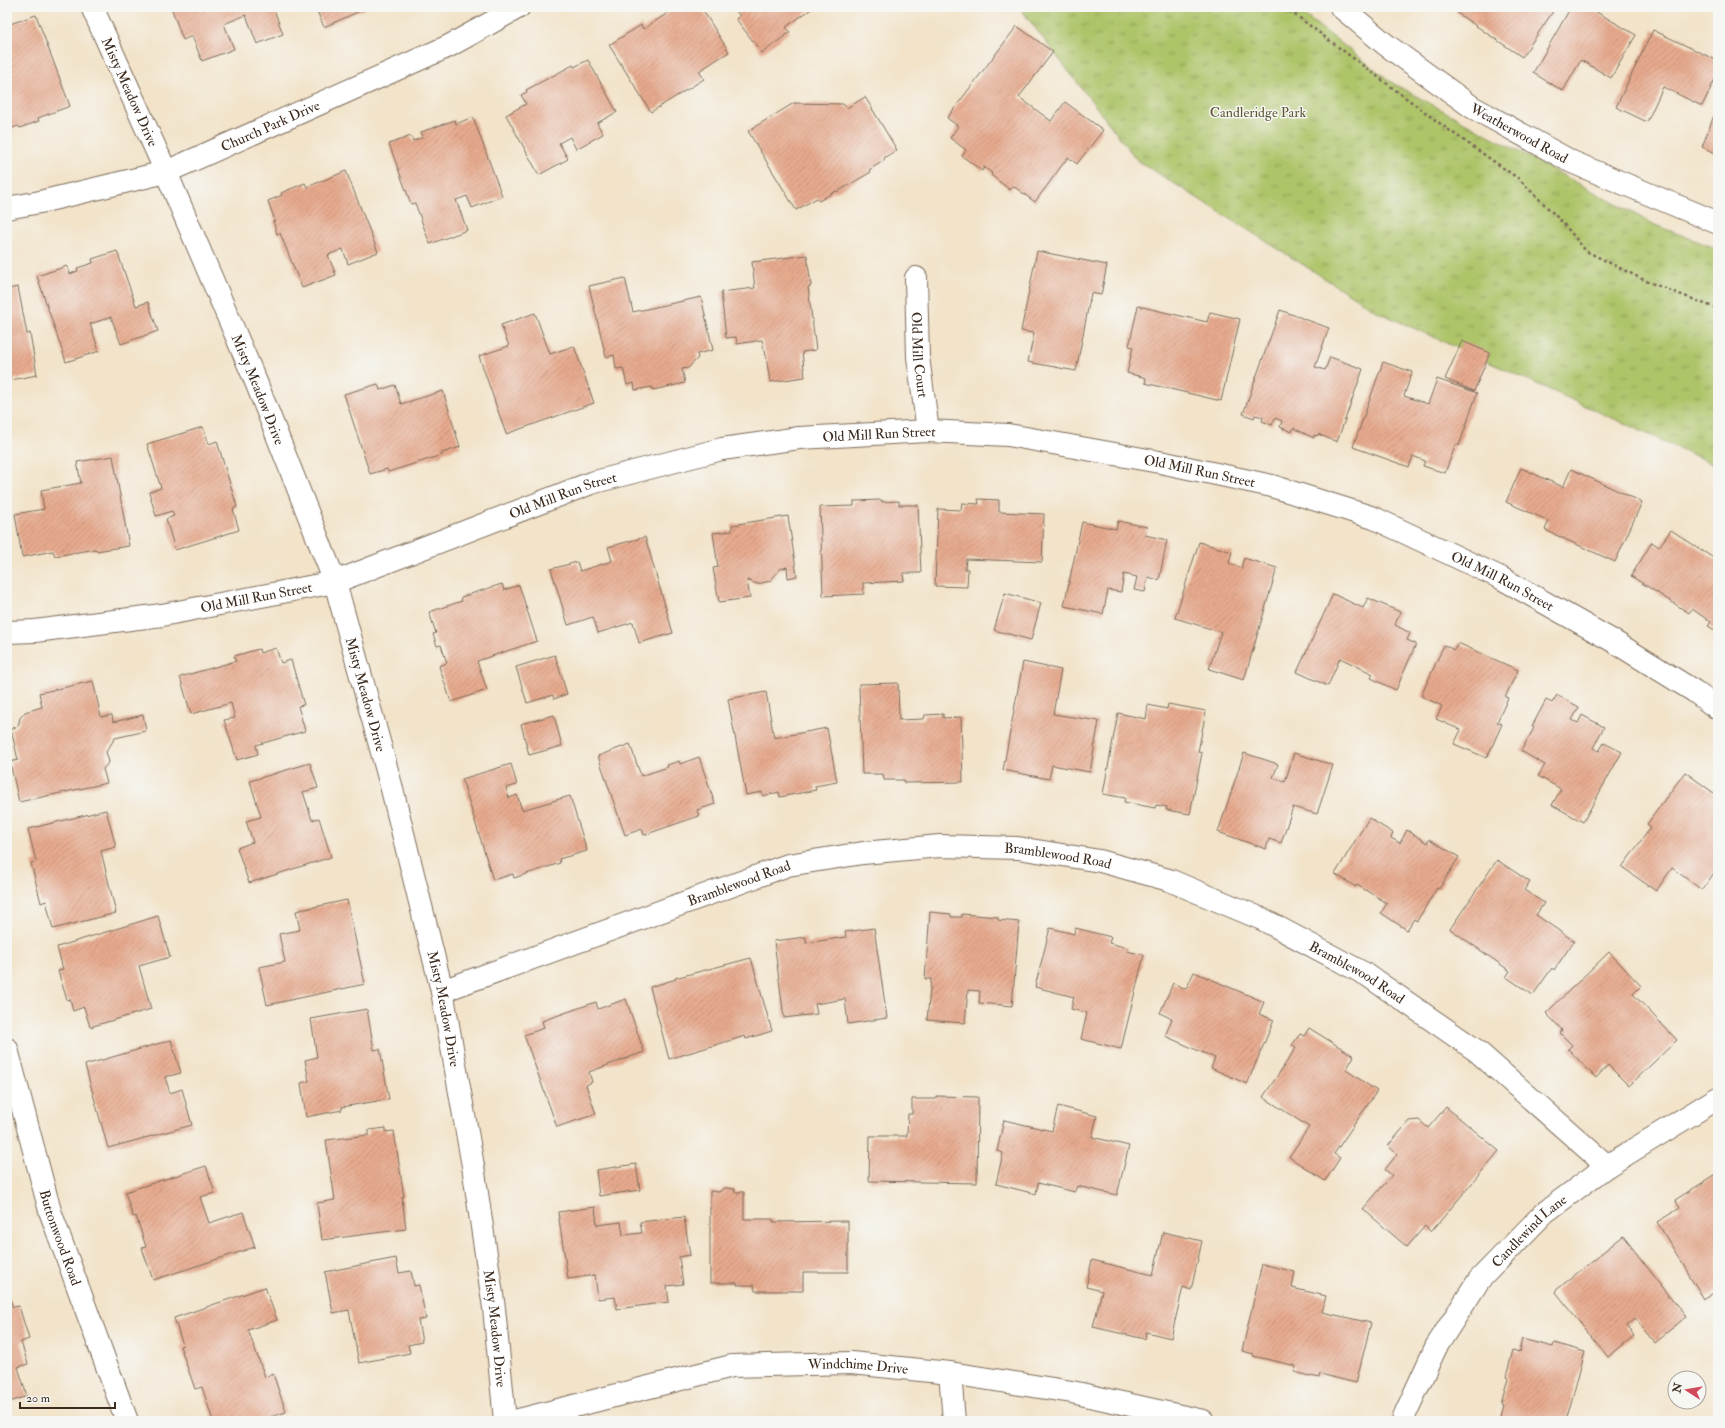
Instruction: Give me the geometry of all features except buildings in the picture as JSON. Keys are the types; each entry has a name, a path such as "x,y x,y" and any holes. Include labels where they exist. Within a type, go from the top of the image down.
{"street":[{"name":"Misty Meadow Drive","path":"92,7 166,172 256,382 335,582 391,784 442,991 473,1166 494,1308 505,1421"},
{"name":"Church Park Drive","path":"7,208 40,202 166,172 449,46 519,7"},
{"name":"Weatherwood Road","path":"1341,7 1385,44 1472,107 1572,162 1718,223"},
{"name":"Old Mill Court","path":"916,278 918,357 928,431"},
{"name":"Old Mill Run Street","path":"7,632 35,631 162,615 335,582 591,483 722,449 799,438 928,431 1008,435 1164,463 1272,486 1374,518 1501,578 1613,641 1694,691 1718,709"},
{"name":"Bramblewood Road","path":"442,991 788,865 863,853 940,846 1026,850 1100,861 1169,880 1262,919 1367,975 1477,1052 1607,1166"},
{"name":"Buttonwood Road","path":"7,1049 50,1211 127,1421"},
{"name":"Candlewind Lane","path":"1403,1421 1436,1347 1479,1280 1544,1213 1607,1166 1718,1098"},
{"name":"Windchime Drive","path":"515,1421 732,1366 850,1363 950,1373 1072,1392 1202,1421"},
{"path":"950,1373 954,1421"}],"path":[{"path":"1285,7 1446,128 1519,179 1563,223 1586,251 1646,281 1718,309"}],"green space":[{"name":"Candleridge Park","path":"1019,7 1294,7 1394,84 1655,225 1718,249 1718,466 1378,312 1137,160"}]}
